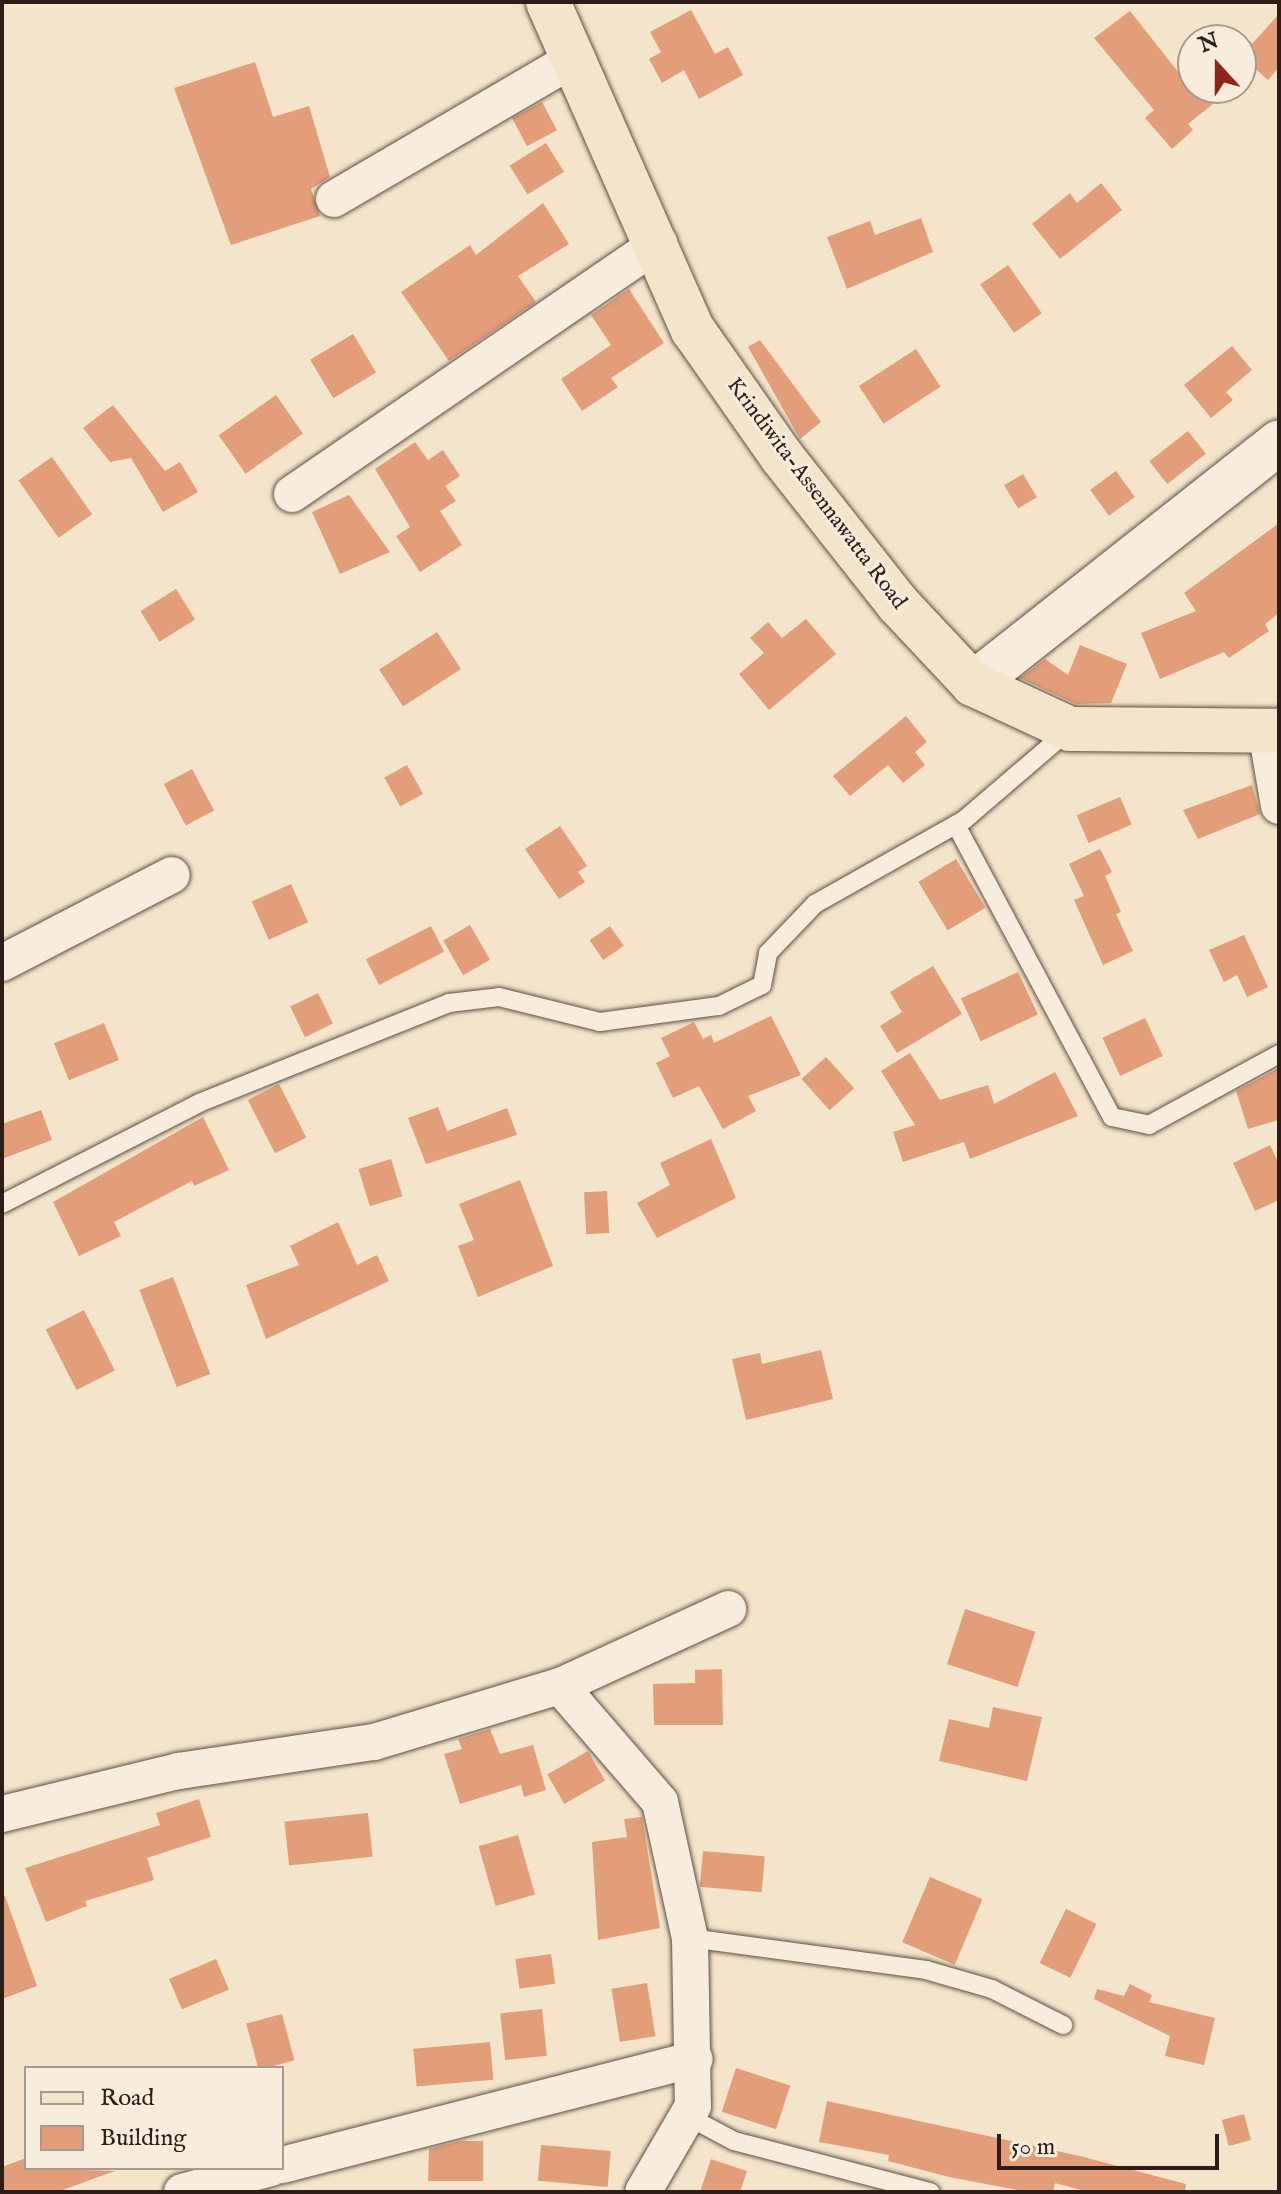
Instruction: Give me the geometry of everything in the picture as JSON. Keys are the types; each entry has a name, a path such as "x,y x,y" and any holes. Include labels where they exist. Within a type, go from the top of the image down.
{"main road":[{"name":"Krindiwita-Assennawatta Road","path":"548,2 577,57 659,243 693,330 782,457 898,604 973,684 1070,729 1141,735 1273,731"}],"street":[{"path":"334,199 577,57"},
{"path":"292,494 659,243"},
{"path":"973,684 1279,442"},
{"path":"1273,731 1279,806"},
{"path":"2,963 172,875"},
{"path":"2,1814 179,1771 374,1742 560,1686 728,1609"},
{"path":"560,1686 660,1802 690,1938 695,2059 689,2117 643,2192"},
{"path":"284,2164 695,2059"},
{"path":"182,2192 264,2170"}],"lane":[{"path":"2,1204 199,1103 449,1003 499,997 600,1022 719,1006 762,985 768,953 815,904 956,825 1070,729"},
{"path":"956,825 1112,1117 1149,1125 1279,1054"},
{"path":"690,1938 926,1970 992,1989 1063,2025"},
{"path":"689,2117 734,2141 930,2192"}],"building":[{"path":"691,10 715,54 728,47 743,75 699,99 684,70 662,83 649,59 661,52 650,32"},
{"path":"1130,11 1177,70 1177,104 1213,104 1188,124 1193,130 1172,149 1145,118 1154,110 1094,38"},
{"path":"1279,14 1279,67 1268,80 1257,70 1257,38"},
{"path":"255,62 273,117 309,106 330,177 311,189 320,216 231,245 174,88"},
{"path":"542,102 557,130 527,146 512,118"},
{"path":"546,143 564,172 528,195 510,166"},
{"path":"1101,183 1122,210 1060,259 1032,224 1070,193 1077,203"},
{"path":"543,203 569,244 518,276 536,302 449,361 401,292 470,245 476,255"},
{"path":"921,218 933,252 847,289 827,237 870,221 875,235"},
{"path":"1008,265 1042,313 1014,333 980,285"},
{"path":"629,289 664,343 611,378 618,387 582,411 561,379 611,345 591,315"},
{"path":"353,334 376,373 333,398 310,360"},
{"path":"760,340 821,422 800,439 748,347"},
{"path":"1232,346 1252,370 1226,392 1233,400 1211,418 1184,385"},
{"path":"916,349 941,387 883,424 859,386"},
{"path":"276,395 303,434 246,474 219,435"},
{"path":"113,405 165,471 180,462 198,492 163,512 131,458 110,462 83,428"},
{"path":"1188,431 1206,454 1167,484 1149,461"},
{"path":"415,442 428,460 443,450 460,476 445,486 456,501 440,511 462,545 420,572 396,536 410,527 375,469"},
{"path":"52,457 92,514 59,538 18,481"},
{"path":"1116,471 1135,497 1109,516 1090,490"},
{"path":"1023,474 1037,497 1018,508 1004,485"},
{"path":"349,495 390,552 340,574 312,512"},
{"path":"1279,523 1279,613 1265,624 1269,631 1229,658 1224,652 1160,679 1141,633 1196,611 1184,593"},
{"path":"176,589 195,620 159,642 140,611"},
{"path":"806,619 836,654 769,710 739,674 764,653 750,638 768,622 782,638"},
{"path":"437,632 461,669 403,706 379,670"},
{"path":"1080,645 1127,664 1111,703 1076,704 1020,678 1045,659 1068,675"},
{"path":"906,716 927,742 915,752 925,765 903,783 888,765 850,796 833,776"},
{"path":"407,765 423,794 400,806 384,778"},
{"path":"192,769 214,810 186,826 164,784"},
{"path":"1252,785 1260,814 1198,839 1183,810"},
{"path":"1120,797 1132,825 1088,843 1077,815"},
{"path":"560,826 587,866 578,872 585,882 559,899 525,849"},
{"path":"1100,849 1112,872 1105,876 1121,912 1116,914 1133,951 1103,965 1074,900 1084,896 1069,864"},
{"path":"956,859 985,908 948,931 918,882"},
{"path":"291,884 308,922 269,940 252,901"},
{"path":"470,925 490,960 463,975 443,940"},
{"path":"431,926 444,952 379,985 366,959"},
{"path":"610,926 624,946 603,960 590,940"},
{"path":"1244,935 1268,987 1247,997 1237,975 1224,982 1209,950"},
{"path":"933,966 962,1014 897,1053 880,1026 902,1012 890,992"},
{"path":"1018,972 1038,1015 981,1041 961,999"},
{"path":"318,993 333,1024 305,1037 290,1007"},
{"path":"771,1016 801,1075 748,1096 756,1111 723,1129 699,1086 673,1098 656,1063 670,1056 661,1038 694,1022 703,1039 711,1035 714,1043"},
{"path":"1145,1018 1163,1056 1120,1076 1102,1038"},
{"path":"104,1023 119,1060 69,1080 54,1043"},
{"path":"910,1053 940,1100 988,1085 994,1104 1055,1072 1078,1116 970,1159 964,1142 903,1162 893,1132 915,1125 881,1071"},
{"path":"826,1057 854,1088 830,1110 801,1079"},
{"path":"1279,1068 1279,1120 1248,1129 1236,1091"},
{"path":"279,1084 306,1137 275,1153 248,1100"},
{"path":"438,1107 447,1131 507,1108 517,1135 426,1164 408,1118"},
{"path":"41,1110 52,1140 2,1159 2,1124"},
{"path":"203,1117 229,1170 194,1186 192,1181 114,1222 121,1236 79,1256 53,1202"},
{"path":"711,1139 736,1198 657,1238 637,1203 670,1185 660,1163"},
{"path":"1270,1145 1279,1164 1279,1200 1255,1211 1233,1163"},
{"path":"391,1159 402,1196 370,1206 358,1169"},
{"path":"520,1180 553,1266 478,1297 458,1246 474,1240 459,1204"},
{"path":"607,1191 609,1233 586,1234 584,1192"},
{"path":"338,1222 357,1265 377,1255 389,1281 266,1339 246,1285 299,1265 290,1246"},
{"path":"173,1277 210,1374 177,1387 139,1290"},
{"path":"84,1310 115,1371 77,1390 46,1330"},
{"path":"821,1350 833,1399 746,1420 732,1359 760,1353 762,1364"},
{"path":"965,1609 1035,1632 1017,1687 947,1664"},
{"path":"722,1669 723,1725 654,1725 653,1684 695,1683 695,1670"},
{"path":"993,1707 1042,1717 1027,1781 939,1761 949,1719 989,1728"},
{"path":"490,1729 500,1754 533,1745 546,1790 524,1797 521,1785 460,1804 444,1754 462,1749 458,1739"},
{"path":"588,1751 605,1780 564,1804 547,1774"},
{"path":"199,1799 211,1837 147,1858 154,1880 85,1901 87,1906 46,1922 25,1868 160,1825 156,1813"},
{"path":"368,1813 373,1857 289,1866 284,1822"},
{"path":"642,1817 660,1928 598,1940 592,1842 627,1837 624,1819"},
{"path":"518,1835 535,1895 496,1906 479,1846"},
{"path":"703,1851 765,1856 762,1892 700,1887"},
{"path":"930,1877 982,1899 955,1965 902,1942"},
{"path":"5,1896 37,1986 2,1999 2,1897"},
{"path":"1066,1909 1097,1924 1070,1978 1040,1963"},
{"path":"551,1954 555,1984 520,1989 515,1959"},
{"path":"216,1959 229,1989 182,2009 169,1979"},
{"path":"647,1983 655,2036 620,2042 611,1989"},
{"path":"1130,1984 1152,1995 1149,2002 1215,2018 1204,2065 1165,2056 1170,2036 1094,1999 1097,1989 1124,1996"},
{"path":"542,2009 547,2056 505,2060 500,2013"},
{"path":"282,2014 294,2060 258,2066 246,2024"},
{"path":"490,2042 493,2080 417,2087 413,2049"},
{"path":"736,2068 790,2086 776,2129 722,2112"},
{"path":"827,2101 1080,2156 1186,2184 1185,2192 1088,2192 1055,2183 1053,2192 1029,2192 949,2177 888,2161 889,2155 819,2142"},
{"path":"1244,2114 1251,2140 1229,2146 1222,2120"},
{"path":"460,2141 483,2141 483,2181 428,2181 429,2149"},
{"path":"541,2145 611,2151 608,2187 538,2181"},
{"path":"24,2159 24,2170 115,2171 57,2192 2,2192 2,2167"},
{"path":"711,2159 747,2171 740,2192 700,2192"}]}
